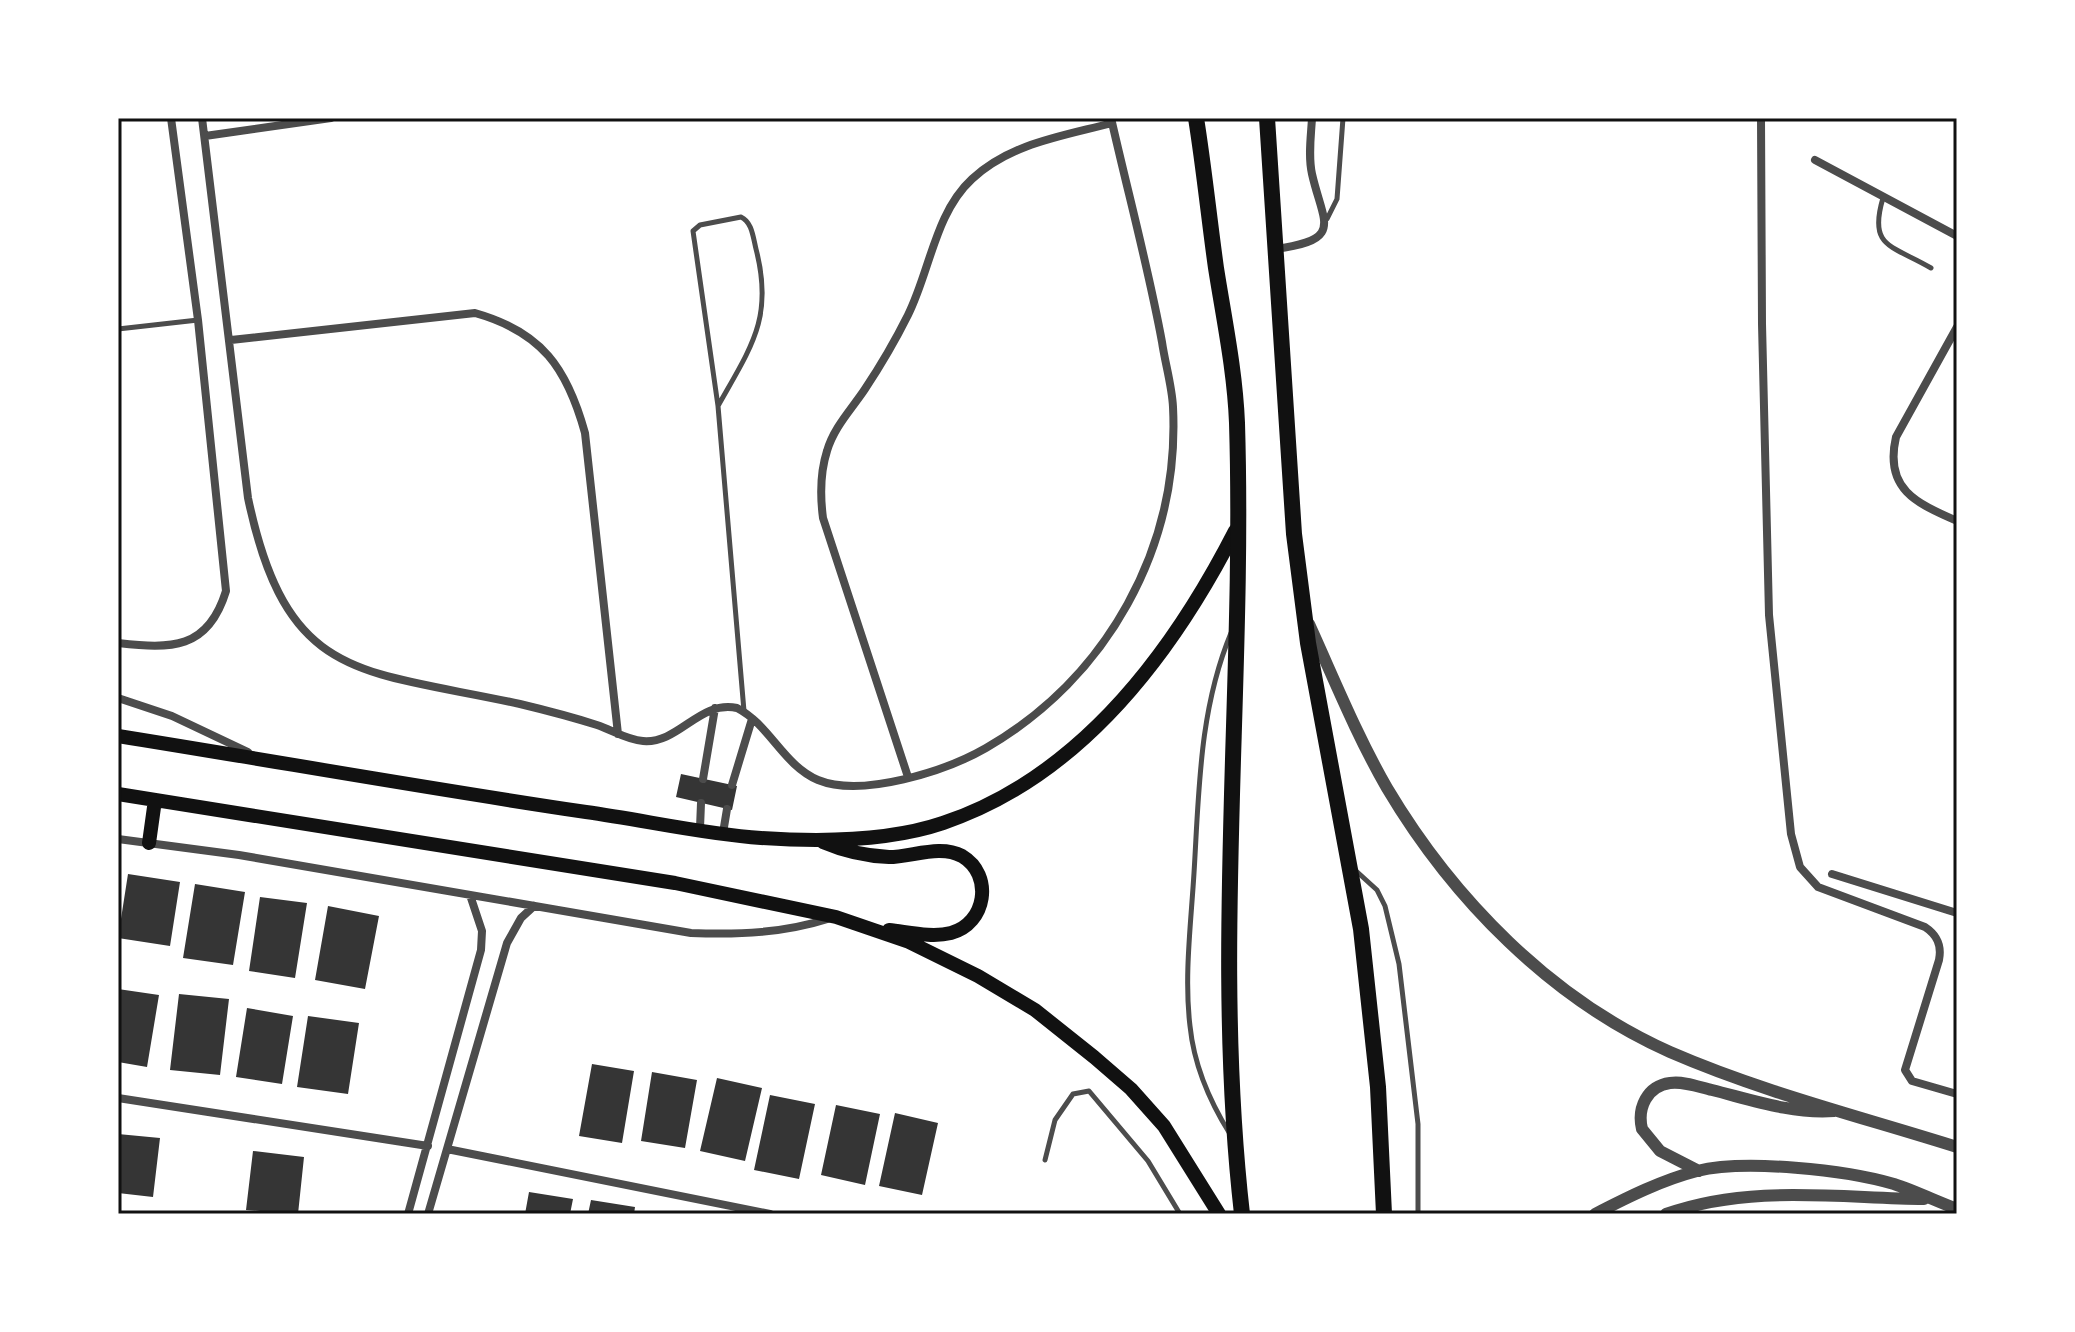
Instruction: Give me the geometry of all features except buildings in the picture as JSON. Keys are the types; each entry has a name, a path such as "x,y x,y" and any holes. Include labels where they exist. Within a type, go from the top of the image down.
{"main road":[{"path":"1196,118 1234,384 1236,621 1226,944 1234,1140 1242,1214"},
{"path":"1267,118 1294,534 1303,610 1351,867 1371,1007 1384,1214"},
{"path":"118,736 723,833 817,839 874,837 942,823 1009,794 1065,758 1120,701 1164,648 1203,591 1235,531"},
{"path":"118,794 615,872 836,917 873,929 978,976 1035,1010 1094,1057 1131,1089 1164,1126 1219,1214"},
{"path":"149,843 155,800"},
{"path":"817,839 869,855 952,852 969,861 980,877 980,906 961,929 942,934 873,929"}],"street":[{"path":"118,643 158,648 194,638 209,627 226,591 198,320 171,118"},
{"path":"202,118 248,498 259,549 277,595 299,627 332,655 374,674 522,705 634,740 656,741 715,708 730,707 752,719 802,772 819,781 844,787 908,777 967,758 1022,727 1075,679 1136,594 1167,508 1173,407 1154,298 1112,120 1019,148 985,168 958,194 947,210 923,282 904,323 876,373 839,424 827,451 820,484 823,518 908,777"},
{"path":"205,136 331,118"},
{"path":"1275,249 1312,240 1320,234 1327,219 1312,174 1312,118"},
{"path":"1761,118 1769,615 1791,834 1800,867 1818,887 1925,927 1935,935 1940,947 1939,960 1905,1070 1912,1081 1957,1094"},
{"path":"1815,160 1957,236"},
{"path":"231,340 475,313 510,323 547,353 574,394 585,433 618,734"},
{"path":"1957,327 1896,437 1892,455 1894,473 1902,489 1916,501 1957,521"},
{"path":"1303,610 1388,788 1422,839 1474,904 1521,954 1583,1003 1657,1045 1703,1065 1957,1147"},
{"path":"118,698 172,716 263,760"},
{"path":"703,779 715,708"},
{"path":"732,785 752,719"},
{"path":"700,828 701,803"},
{"path":"723,833 727,809"},
{"path":"118,839 691,933 743,936 794,929 836,917"},
{"path":"1832,874 1957,913"},
{"path":"408,1214 481,950 480,922 470,895"},
{"path":"428,1214 507,943 521,918 534,906"},
{"path":"1699,1171 1660,1151 1642,1129 1642,1104 1663,1084 1682,1083 1794,1110 1841,1110"},
{"path":"118,1098 428,1146"},
{"path":"447,1149 770,1214"},
{"path":"1595,1214 1658,1185 1699,1171 1754,1168 1823,1171 1894,1184 1957,1209"},
{"path":"1666,1214 1706,1203 1772,1194 1933,1200"}],"lane":[{"path":"1327,219 1337,199 1343,118"},
{"path":"1884,197 1876,223 1877,232 1883,239 1931,268"},
{"path":"718,406 746,356 763,313 764,279 749,224 741,217 700,225 693,231 718,406 744,712"},
{"path":"118,329 198,320"},
{"path":"1234,1140 1210,1098 1194,1051 1190,1025 1189,961 1205,726 1217,672 1236,621"},
{"path":"1351,867 1377,890 1385,906 1399,964 1418,1124 1418,1214"},
{"path":"1045,1160 1059,1113 1073,1094 1089,1091 1148,1161 1180,1214"}]}
